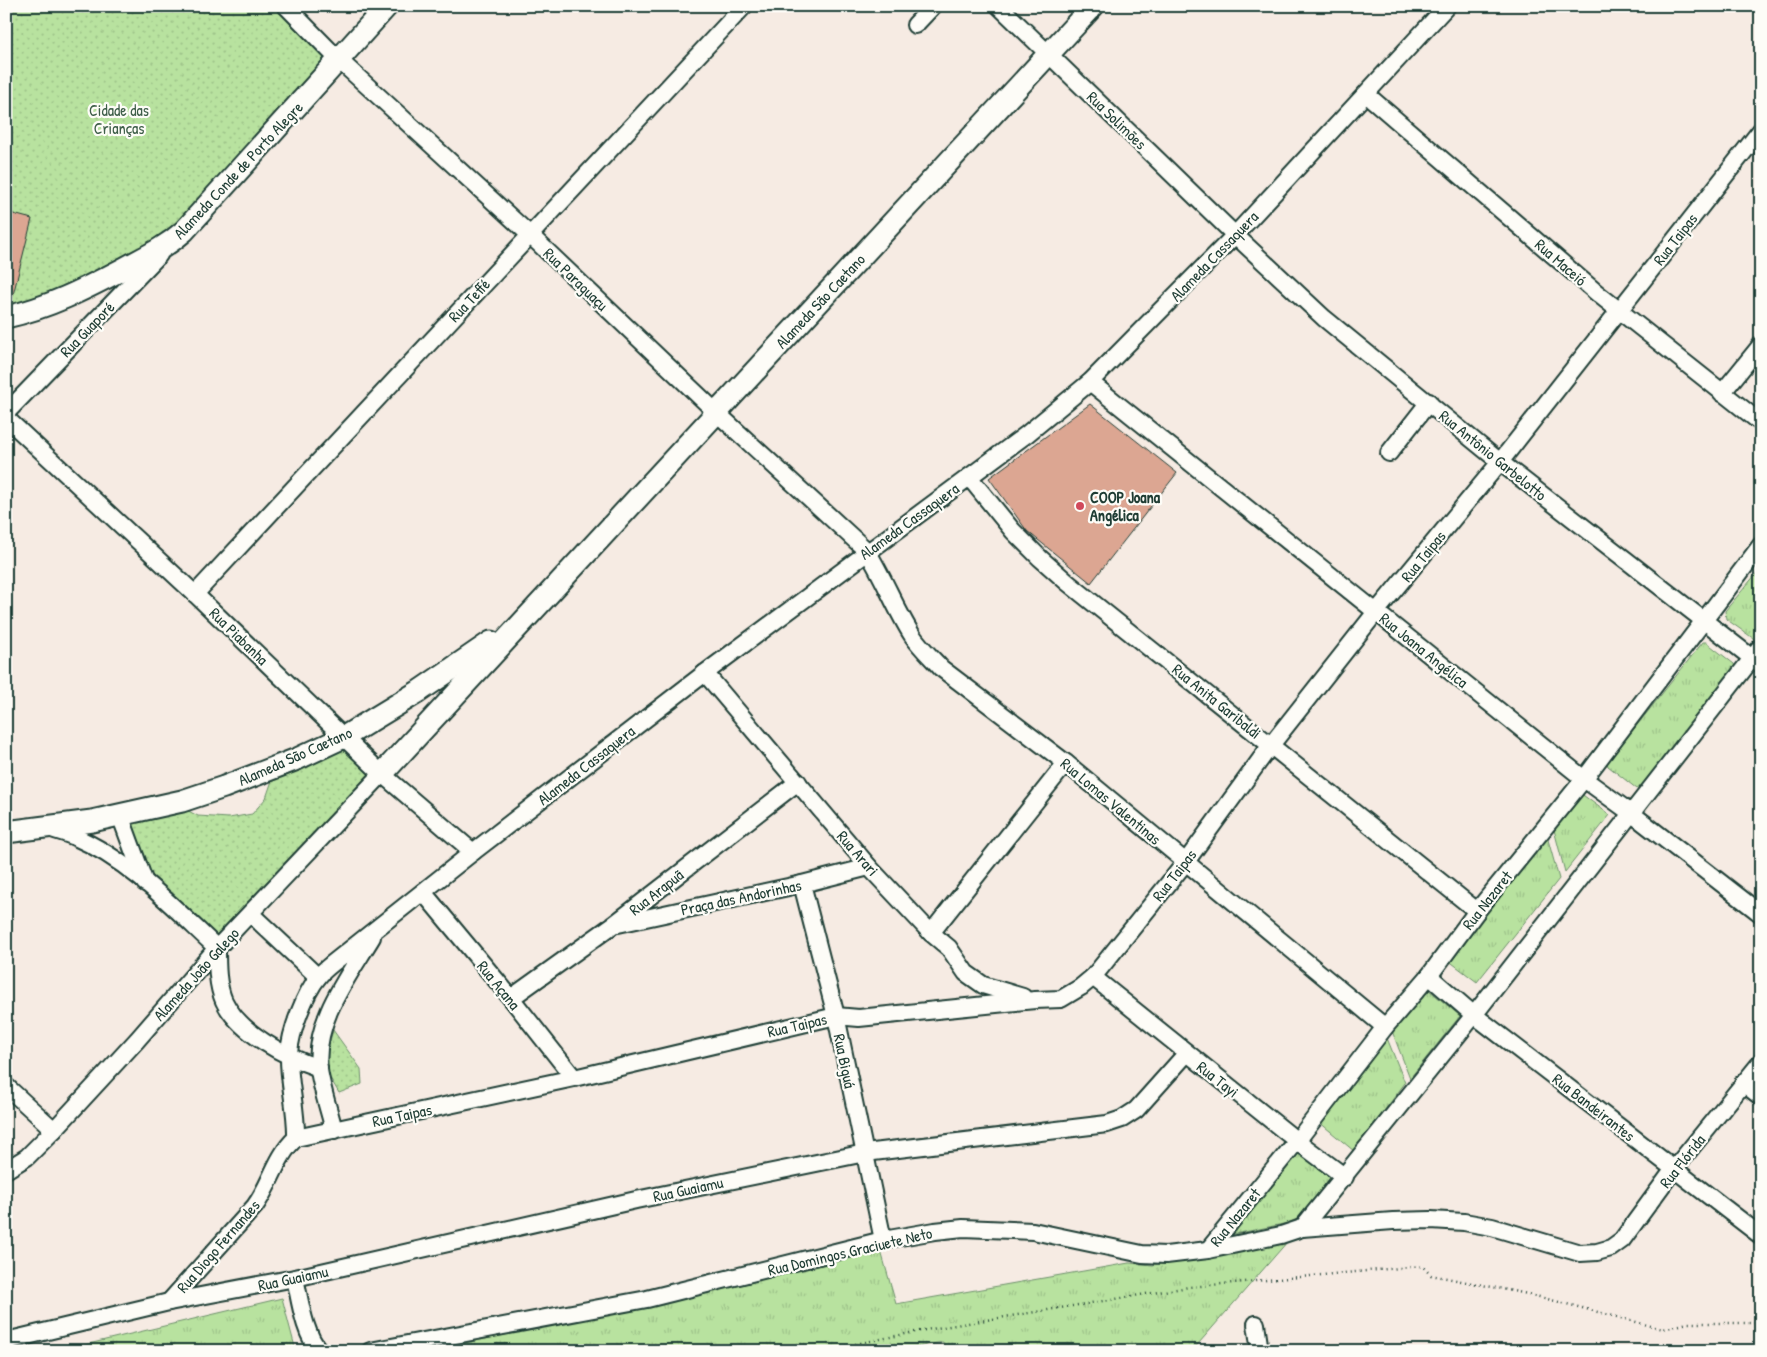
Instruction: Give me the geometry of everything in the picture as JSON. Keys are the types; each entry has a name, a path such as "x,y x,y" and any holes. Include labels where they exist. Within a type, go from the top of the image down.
{"main road":[{"name":"Alameda Conde de Porto Alegre","path":"6,317 53,304 94,285 168,245 184,231 387,6"},
{"name":"Alameda São Caetano","path":"382,774 1094,6"},
{"name":"Alameda São Caetano","path":"6,832 120,815 182,801 297,759 344,737 455,668 489,644 548,597"}],"street":[{"name":"Rua Paraguaçu","path":"286,6 339,60 530,234 717,413 867,552"},
{"name":"Rua Teffé","path":"195,594 744,6"},
{"path":"915,25 933,6"},
{"name":"Rua Solimões","path":"998,6 1235,235"},
{"name":"Alameda Cassaquera","path":"318,977 473,852 705,673 1027,434 1090,382 1235,235 1447,6"},
{"name":"Rua Maceió","path":"1366,94 1619,311 1761,423"},
{"name":"Rua Taipas","path":"296,1138 574,1078 836,1016 859,1018 1061,999 1081,987 1093,977 1185,863 1271,744 1376,612 1500,462 1761,130"},
{"name":"Rua Antônio Garbelotto","path":"1235,235 1324,318 1500,462 1703,620 1758,657"},
{"name":"Rua Guaporé","path":"6,413 168,245"},
{"path":"1722,393 1761,345"},
{"name":"Rua Joana Angélica","path":"1090,382 1584,779 1761,914"},
{"path":"1389,453 1429,402"},
{"name":"Rua Piabanha","path":"6,418 195,594 382,774 473,852"},
{"name":"Rua Anita Garibaldi","path":"969,477 1013,531 1040,558 1075,588 1477,911"},
{"name":"Rua Nazaret","path":"1208,1250 1296,1142 1385,1027 1430,976 1477,911 1584,779 1761,545"},
{"name":"Rua Lomas Valentinas","path":"867,552 878,569 912,635 924,651 941,668 1066,763 1385,1027"},
{"path":"1302,1228 1474,1015 1631,813 1758,657"},
{"name":"Rua Arari","path":"705,673 869,867 931,932 950,948 966,973 983,985 1035,1000"},
{"path":"931,932 1066,763"},
{"name":"Alameda João Galego","path":"6,1170 27,1157 54,1130 137,1040 217,948 382,774"},
{"name":"Rua Arapuã","path":"511,998 613,925 798,782"},
{"path":"120,815 145,883"},
{"path":"47,827 74,836 97,848 145,883 217,948 219,983 224,1000 234,1017 248,1030 274,1048 319,1068"},
{"name":"Praça das Andorinhas","path":"613,925 802,884 869,867"},
{"name":"Rua Biguá","path":"802,884 836,1016 883,1240"},
{"name":"Rua Açana","path":"423,892 511,998 574,1078"},
{"path":"251,914 318,977 298,1015 289,1055 297,1125 296,1138"},
{"path":"334,1130 319,1068 320,1041 326,1017 337,994 379,927"},
{"name":"Rua Bandeirantes","path":"1430,976 1474,1015 1761,1236"},
{"name":"Rua Tayi","path":"1093,977 1296,1142 1345,1177"},
{"name":"Rua Guaiamu","path":"6,1341 169,1302 295,1278 636,1200 865,1153 1107,1124 1122,1119 1136,1110 1186,1054"},
{"name":"Rua Flórida","path":"1597,1252 1611,1248 1622,1240 1674,1169 1761,1062"},
{"path":"1743,1083 1761,1096"},
{"path":"6,1086 54,1130"},
{"name":"Rua Diogo Fernandes","path":"169,1302 262,1197 281,1155 296,1138"},
{"name":"Rua Domingos Graciuete Neto","path":"370,1351 655,1298 883,1240 963,1228 1033,1231 1142,1254 1166,1255 1208,1250 1281,1235 1302,1228 1431,1220 1464,1222 1492,1227 1573,1252 1597,1252"},
{"path":"295,1278 309,1334 314,1345 320,1351"},
{"path":"1256,1324 1260,1351"}],"path":[{"path":"764,1351 801,1346 819,1351 925,1330 1189,1287 1422,1266 1430,1275 1528,1294 1664,1329 1688,1324 1761,1323"}],"green space":[{"name":"Cidade das Crianças","path":"6,6 273,6 325,59 180,221 139,250 76,288 6,309"},
{"path":"1761,568 1761,636 1757,641 1726,619 1725,611"},
{"path":"1703,642 1706,642 1734,664 1735,668 1640,789 1637,789 1608,766 1607,763"},
{"path":"344,743 375,774 215,939 150,883 126,819 177,805 198,816 229,818 252,814 266,798 275,772"},
{"path":"1576,790 1610,815 1565,872 1552,822"},
{"path":"1545,829 1559,879 1477,982 1444,957"},
{"path":"1428,989 1460,1016 1410,1078 1392,1031"},
{"path":"333,1030 361,1069 362,1084 339,1093 323,1066"},
{"path":"1387,1038 1405,1083 1354,1151 1319,1122"},
{"path":"1298,1150 1331,1176 1301,1217 1288,1223 1230,1235"},
{"path":"1288,1241 1192,1351 946,1351 943,1342 894,1351 427,1351 640,1307 881,1251 896,1304 1129,1263 1153,1265"},
{"path":"282,1298 296,1351 59,1351"}],"building":[{"path":"6,212 32,219 11,303 6,304"},
{"name":"COOP Joana Angélica","path":"1090,404 1177,473 1091,583 1027,531 989,478"}],"place":[{"name":"COOP Joana Angélica","path":"1080,506"}]}
